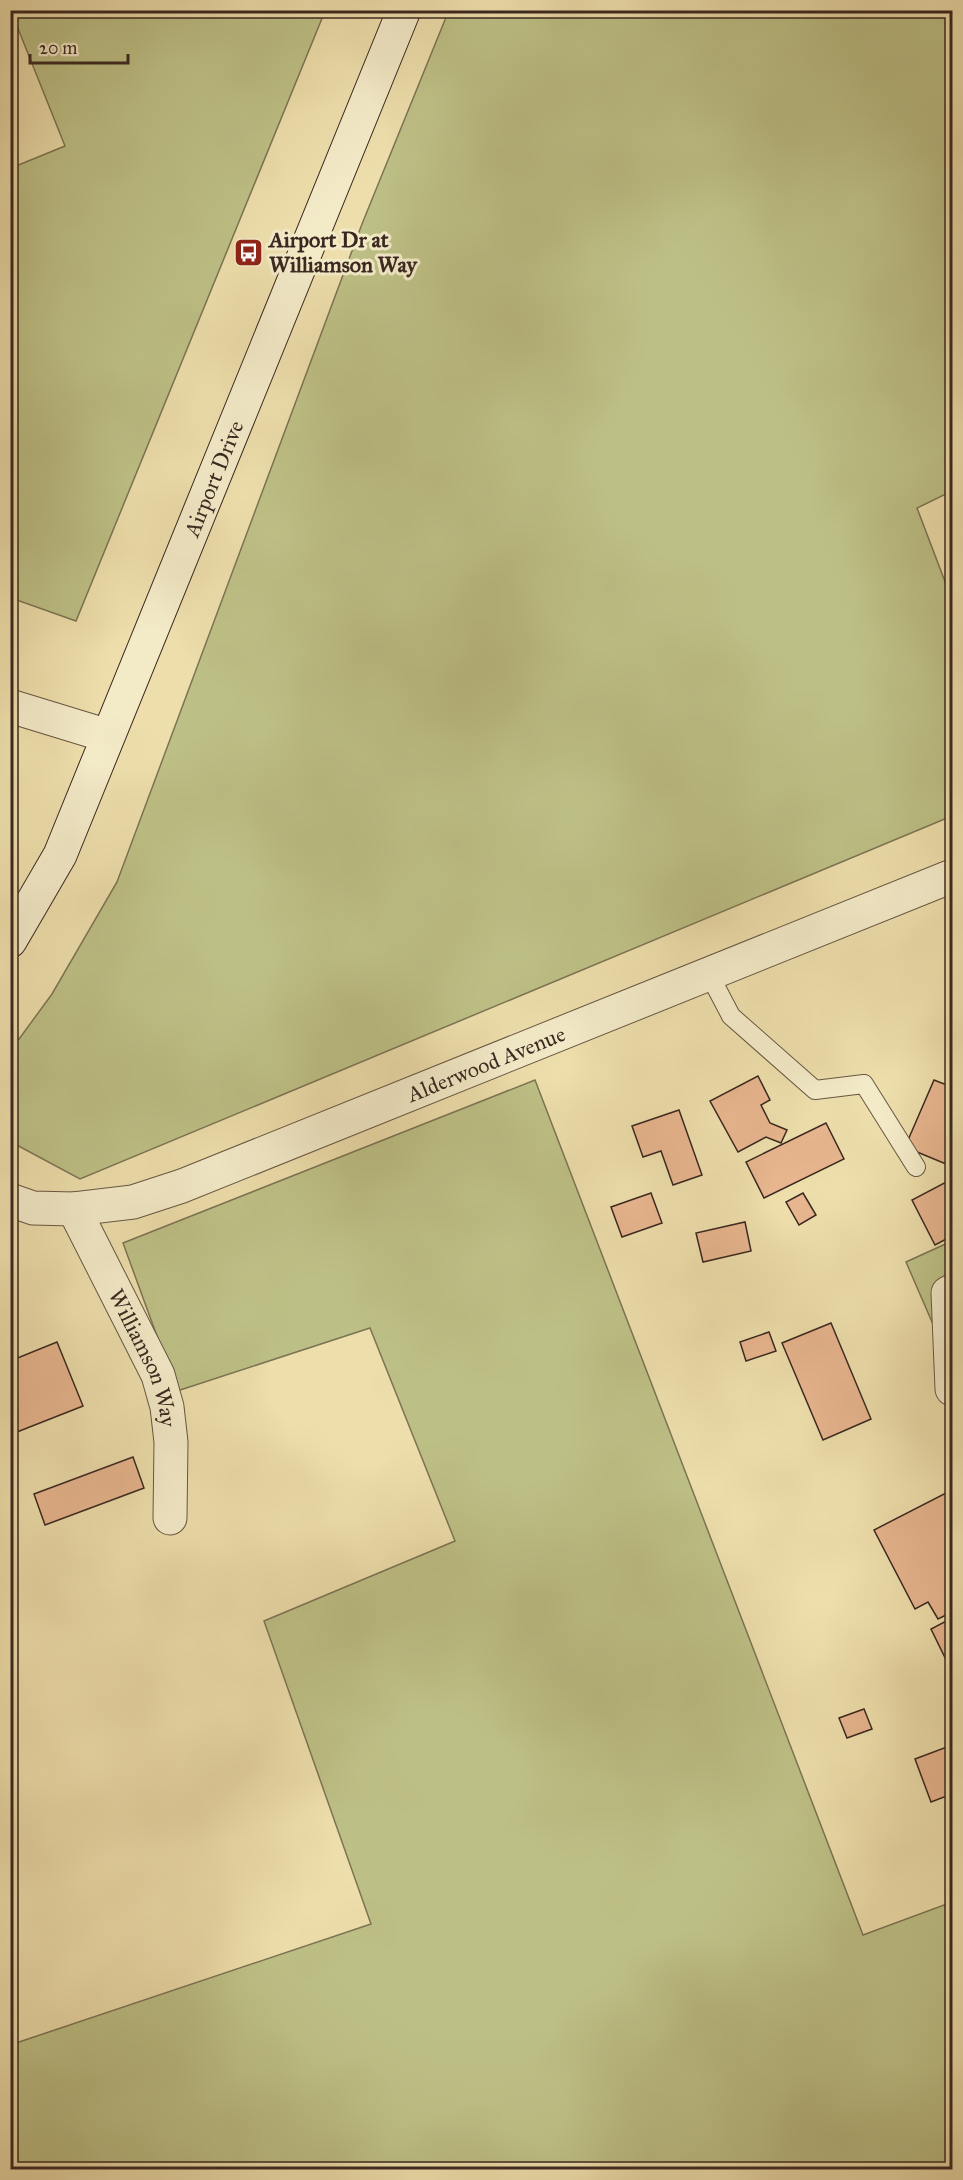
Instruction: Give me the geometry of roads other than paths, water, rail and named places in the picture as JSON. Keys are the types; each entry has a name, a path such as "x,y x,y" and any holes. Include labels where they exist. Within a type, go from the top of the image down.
{"street":[{"name":"Airport Drive","path":"10,941 60,855 404,10"},
{"path":"10,706 108,736"},
{"name":"Alderwood Avenue","path":"18,1210 74,1209 133,1202 182,1186 952,876"},
{"name":"Williamson Way","path":"74,1209 158,1375 171,1442 170,1518"},
{"path":"952,1291 948,1293 952,1389"}],"lane":[{"path":"709,974 731,1016 815,1090 864,1084 916,1167"}],"place":[{"name":"Airport Dr at Williamson Way","path":"248,252"}]}
